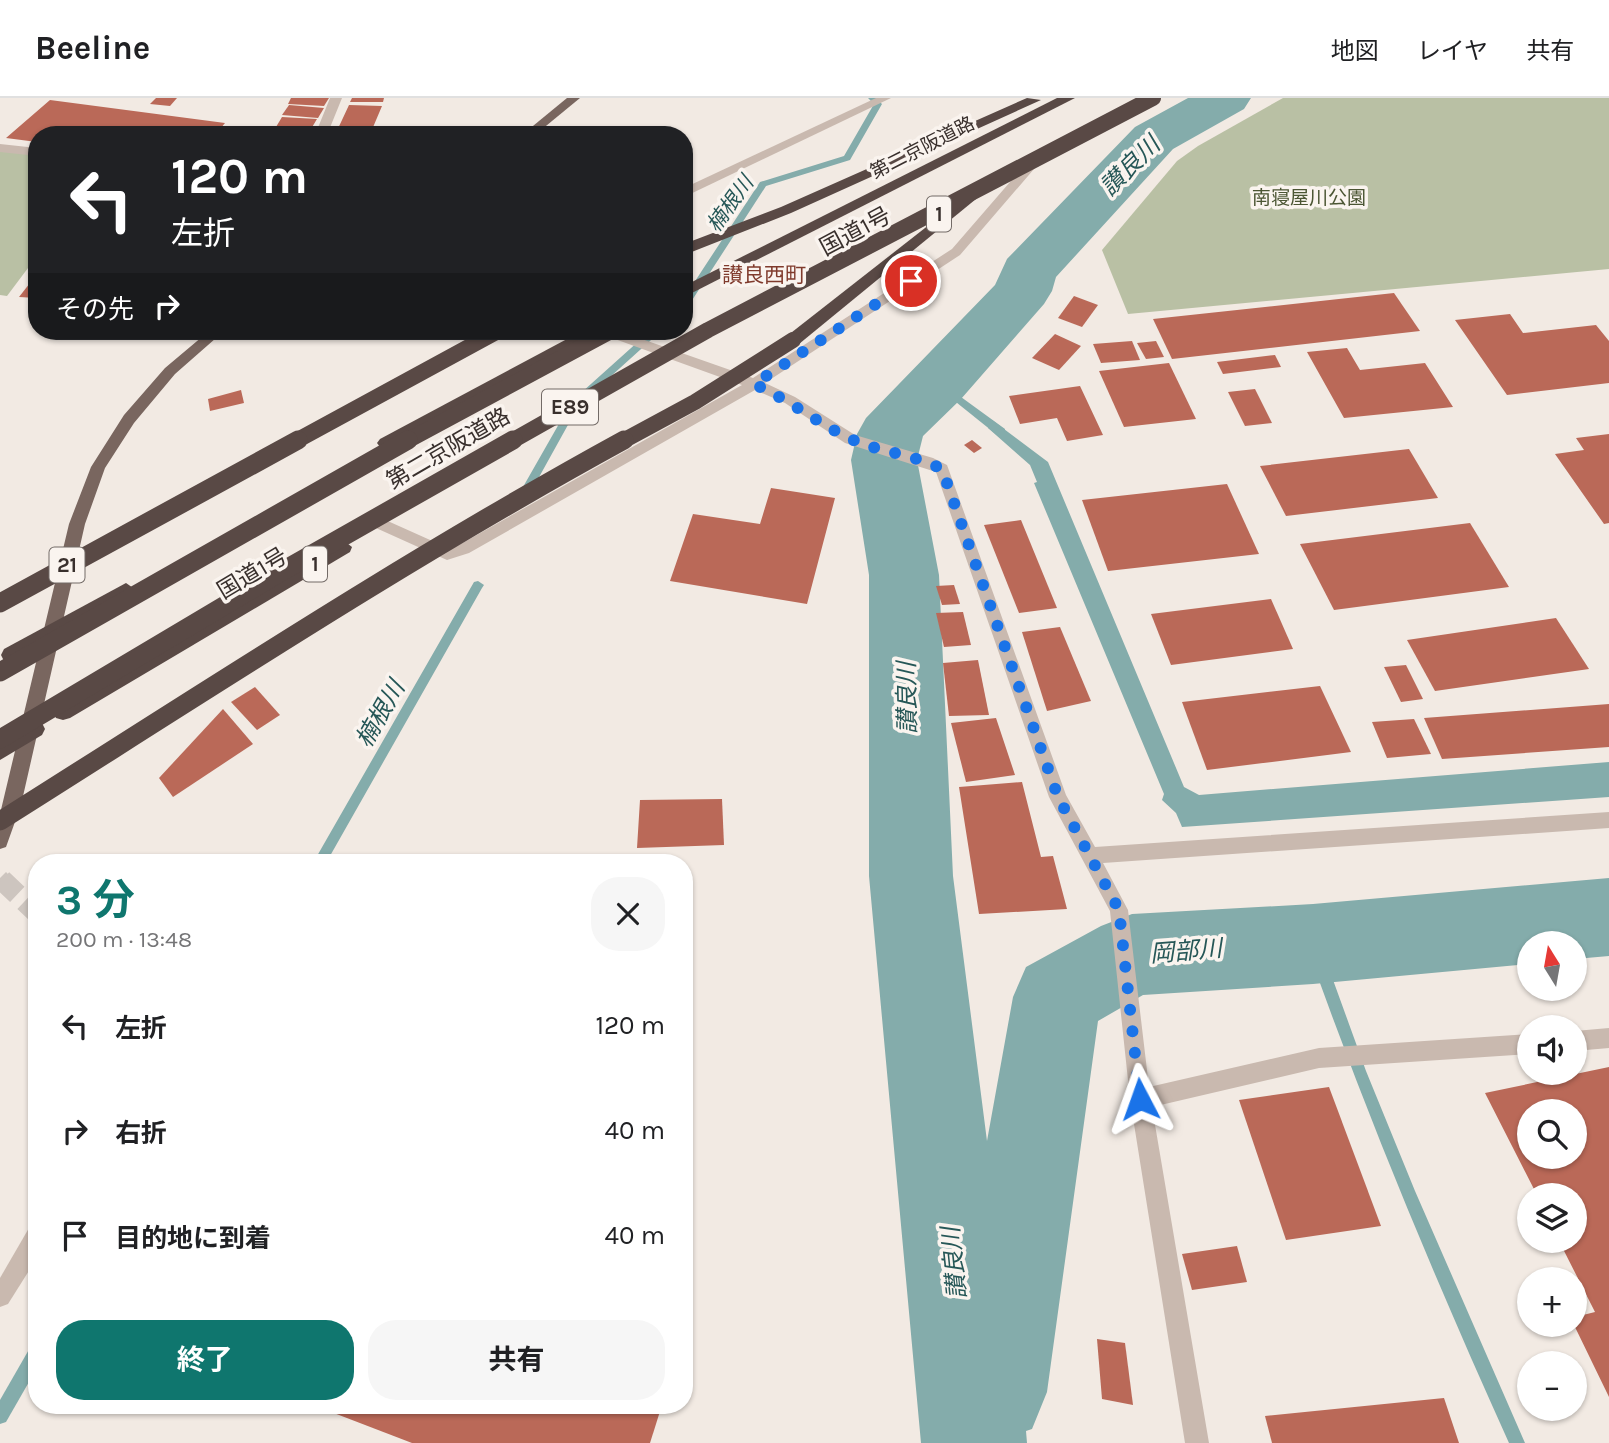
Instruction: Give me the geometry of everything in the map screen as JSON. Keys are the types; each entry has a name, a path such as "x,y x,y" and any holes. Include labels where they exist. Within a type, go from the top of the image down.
{"highway":[{"path":"693,246 786,210 1039,98"},
{"name":"国道1号","path":"693,280 1055,98"},
{"name":"第二京阪道路","path":"693,287 1068,98"},
{"name":"国道1号","path":"0,751 632,379 1155,98"},
{"name":"第二京阪道路","path":"693,338 1155,98"},
{"path":"0,821 299,632 557,477 695,402 793,340 971,196"},
{"path":"0,603 482,340"},
{"name":"国道1号","path":"0,662 51,631 576,340"},
{"name":"第二京阪道路","path":"0,672 451,416 592,340"},
{"name":"第二京阪道路","path":"0,739 326,546 690,340"}],"main road":[{"path":"539,126 573,98"},
{"name":"21","path":"0,841 77,524 98,467 129,419 170,371 206,340"}],"street":[{"path":"324,126 336,98"},
{"path":"693,189 885,98"},
{"path":"0,148 28,151"},
{"path":"382,524 447,554 464,549 754,384 956,251 1034,162"},
{"path":"634,340 790,400 850,439 928,462 942,469 1058,797 1119,910 1140,1099 1197,1443"},
{"path":"1090,856 1609,820"},
{"path":"1587,1040 1609,1038"},
{"path":"1140,1099 1320,1058 1517,1045"},
{"path":"0,1296 28,1252"}],"green space":[{"name":"南寝屋川公園","path":"1283,98 1609,98 1609,269 1128,314 1102,250 1177,161 1198,146"},
{"path":"0,148 28,151 28,268 7,296 0,295"}],"water":[{"path":"992,420 1048,462 1184,787 1199,795 1609,762 1609,797 1182,827 1176,813 1162,800 1164,794 1034,483 1037,482 1030,465 988,428"}],"building":[{"path":"156,98 177,98 170,106 150,104"},
{"path":"291,98 329,98 324,106 288,104"},
{"path":"352,98 384,98 383,102 350,102"},
{"path":"50,100 225,123 222,126 28,126 28,141 6,138"},
{"path":"289,105 324,108 318,118 282,115"},
{"path":"349,105 382,106 374,126 339,126"},
{"path":"282,117 317,119 313,126 277,126"},
{"path":"28,286 28,298 19,297"},
{"path":"1394,293 1420,331 1172,359 1153,319"},
{"path":"1074,296 1098,305 1082,327 1058,318"},
{"path":"1510,314 1523,333 1596,325 1609,341 1609,383 1507,395 1455,320"},
{"path":"1055,334 1081,346 1059,370 1032,358"},
{"path":"1132,341 1140,360 1101,363 1093,344"},
{"path":"1156,341 1164,357 1146,359 1137,343"},
{"path":"1347,348 1360,370 1425,363 1453,407 1344,418 1307,352"},
{"path":"1275,355 1281,367 1223,374 1217,362"},
{"path":"1169,363 1196,419 1124,427 1099,371"},
{"path":"1080,386 1103,435 1067,441 1057,418 1020,424 1009,396"},
{"path":"1255,389 1272,423 1245,426 1228,392"},
{"path":"241,390 244,403 210,411 208,399"},
{"path":"1609,434 1609,523 1604,524 1555,454 1584,450 1576,438"},
{"path":"972,440 982,448 974,453 964,445"},
{"path":"1409,449 1438,498 1286,516 1260,466"},
{"path":"1227,484 1259,554 1108,571 1082,500"},
{"path":"771,488 835,498 807,604 670,581 693,514 760,524"},
{"path":"1021,520 1057,608 1019,613 984,525"},
{"path":"1470,523 1509,587 1334,610 1300,544"},
{"path":"954,585 960,604 942,605 936,586"},
{"path":"1271,599 1293,649 1171,665 1151,614"},
{"path":"963,612 971,645 944,647 936,613"},
{"path":"1556,618 1589,669 1435,691 1407,640"},
{"path":"1060,627 1091,701 1047,711 1022,632"},
{"path":"978,660 989,715 949,716 943,663"},
{"path":"1406,665 1423,699 1401,702 1384,667"},
{"path":"1320,686 1351,752 1207,770 1182,702"},
{"path":"255,687 280,715 257,730 231,702"},
{"path":"1609,704 1609,747 1442,759 1424,718"},
{"path":"223,709 253,744 173,797 159,778"},
{"path":"996,718 1015,775 966,782 951,723"},
{"path":"1414,719 1431,754 1387,758 1372,722"},
{"path":"1022,782 1041,857 1053,856 1067,909 979,914 959,787"},
{"path":"722,799 724,845 637,848 640,800"},
{"path":"1609,1067 1609,1397 1580,1337 1587,1337 1587,1314 1595,1312 1587,1296 1587,1267 1572,1267 1565,1253 1587,1253 1587,1183 1531,1183 1524,1169 1587,1169 1587,1099 1517,1099 1517,1156 1485,1093 1523,1085 1587,1085 1587,1072"},
{"path":"1329,1087 1381,1226 1286,1240 1239,1100"},
{"path":"1237,1246 1247,1282 1192,1290 1182,1254"},
{"path":"1097,1339 1125,1343 1133,1405 1102,1399"},
{"path":"1444,1398 1459,1443 1272,1443 1265,1416"},
{"path":"336,1414 659,1414 650,1443 412,1443"}],"waterway":[{"name":"楠根川","path":"693,292 763,184 847,158 878,104 872,98"},
{"name":"讃良川","path":"974,1443 911,876 904,575 884,460 889,434 900,420 939,384 1023,291 1028,272 1154,138 1226,98"},
{"name":"楠根川","path":"524,494 575,403 646,340"},
{"path":"939,384 1001,432"},
{"name":"楠根川","path":"324,854 478,585"},
{"name":"岡部川","path":"995,1392 1057,997 1132,955 1313,944 1609,917"},
{"path":"1313,944 1335,1008 1409,1196 1517,1443"},
{"name":"楠根川","path":"0,1416 28,1368"}],"tunnel":[{"path":"2,880 28,905"}],"district":[{"name":"讃良西町","path":"764,275"}],"route":[{"path":"911,281 754,384 790,400 850,439 928,462 942,469 1058,797 1119,910 1136,1042 1140,1099"}]}
